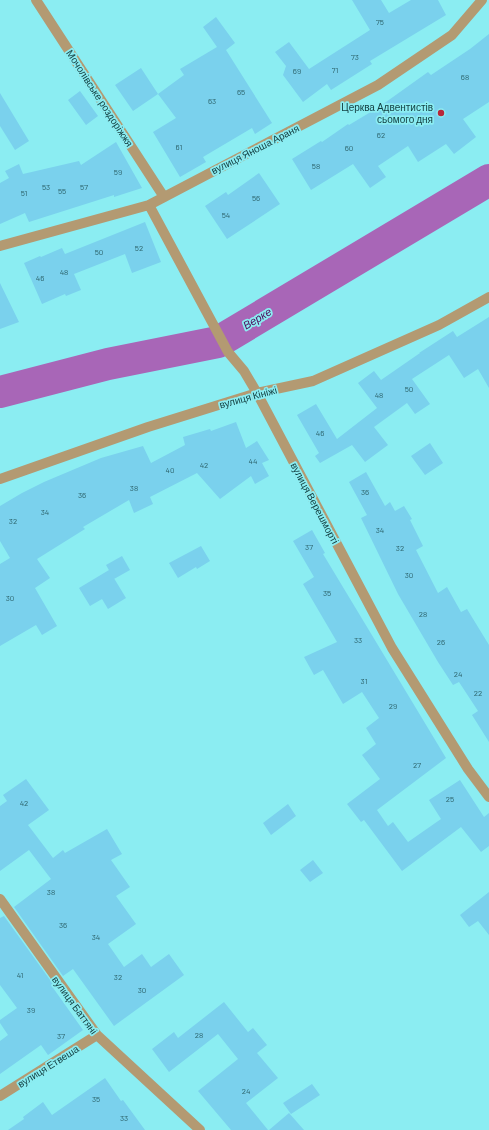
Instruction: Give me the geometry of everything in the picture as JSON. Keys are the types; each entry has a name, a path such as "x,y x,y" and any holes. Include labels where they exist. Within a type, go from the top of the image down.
{"street":[{"name":"Мочолівське роздоріжжя","path":"36,0 164,197"},
{"name":"вулиця Яноша Араня","path":"0,246 149,205 378,85 452,35 482,0"},
{"name":"вулиця Верешморті","path":"149,205 228,352 244,371 257,393 392,648 468,769 489,797"},
{"name":"вулиця Кініжі","path":"0,479 148,427 257,393 313,381 439,325 489,297"},
{"name":"вулиця Баттяні","path":"0,899 97,1035 200,1130"},
{"name":"вулиця Етвеша","path":"0,1096 97,1035"}],"building":[{"path":"352,0 381,0 389,13 411,0 438,0 446,15 370,61 372,64 331,90 327,84 303,102 283,75 286,66 275,52 289,42 309,69 370,30"},
{"path":"216,17 235,43 226,50 272,123 255,134 252,128 203,157 206,162 180,177 153,132 176,118 158,94 184,75 180,69 217,47 203,27"},
{"path":"489,34 489,102 463,119 476,137 454,154 446,144 418,162 408,146 378,166 386,177 370,188 353,164 311,190 292,159 321,141 322,142 348,124 349,125 379,107 428,72 431,75 470,49"},
{"path":"141,68 158,94 133,111 115,85"},
{"path":"80,91 98,116 86,125 68,100"},
{"path":"0,93 29,141 15,150 0,126"},
{"path":"116,142 142,188 114,197 114,195 29,222 25,213 0,224 0,183 9,178 5,171 19,164 23,174 79,161 81,165"},
{"path":"259,173 280,204 227,239 205,206 226,192 228,195"},
{"path":"145,222 161,262 132,273 125,254 74,274 81,290 66,296 65,294 42,304 24,263 62,248 65,254"},
{"path":"0,283 19,322 0,329"},
{"path":"489,317 489,388 478,369 464,378 449,355 412,379 430,404 415,414 407,403 374,427 388,445 365,462 352,445 320,463 315,456 319,453 297,415 316,404 337,439 377,408 358,383 374,371 381,380 453,331 457,337"},
{"path":"236,422 246,448 257,441 269,460 262,463 269,476 255,484 251,476 220,499 197,473 150,497 153,504 134,513 129,500 83,527 85,529 37,559 50,578 35,588 57,626 42,635 36,625 0,646 0,564 10,558 0,541 0,506 44,482 101,458 143,446 151,463 185,445 183,437 210,429 211,431"},
{"path":"430,443 443,463 425,475 411,456"},
{"path":"366,472 385,506 390,502 395,511 404,506 412,519 410,520 423,546 416,550 438,593 447,587 461,612 467,609 489,645 489,742 472,715 478,711 459,682 453,685 438,662 398,594 361,518 367,515 349,482"},
{"path":"312,530 325,553 323,554 446,758 377,810 388,826 393,822 408,842 441,819 429,800 460,780 484,817 489,813 489,846 481,852 461,827 402,871 364,820 361,822 347,804 380,779 362,755 376,744 366,728 379,718 362,692 343,704 323,670 314,675 304,657 337,642 303,584 314,577 293,541"},
{"path":"201,546 210,561 197,569 196,567 178,578 169,563"},
{"path":"122,556 130,570 114,579 106,565"},
{"path":"109,570 126,598 108,609 102,599 90,606 79,588"},
{"path":"26,779 49,810 28,825 53,858 63,850 65,853 107,829 122,854 111,860 130,887 116,896 136,924 108,944 124,967 142,954 151,967 169,954 184,975 114,1026 73,969 63,976 14,907 51,879 29,850 0,871 0,806 7,801 3,795"},
{"path":"288,804 296,816 271,835 263,823"},
{"path":"313,860 323,873 310,882 300,870"},
{"path":"489,892 489,935 478,921 469,927 460,915"},
{"path":"4,916 53,984 51,985 83,1030 48,1055 41,1045 0,1074 0,1041 8,1035 0,1023 0,1020 17,1008 0,985 0,918"},
{"path":"224,1002 248,1032 253,1028 267,1045 257,1053 278,1078 246,1103 268,1130 231,1130 198,1091 238,1059 218,1034 169,1072 152,1049 174,1032 178,1038"},
{"path":"105,1078 121,1101 123,1100 145,1130 8,1130 24,1119 23,1117 43,1102 52,1115"},
{"path":"312,1084 320,1095 291,1114 283,1103"},
{"path":"289,1113 304,1130 269,1130"}],"waterway":[{"name":"Верке","path":"0,392 108,364 218,342 489,180"}],"place":[{"name":"Церква Адвентистів сьомого дня","path":"441,113"}]}
